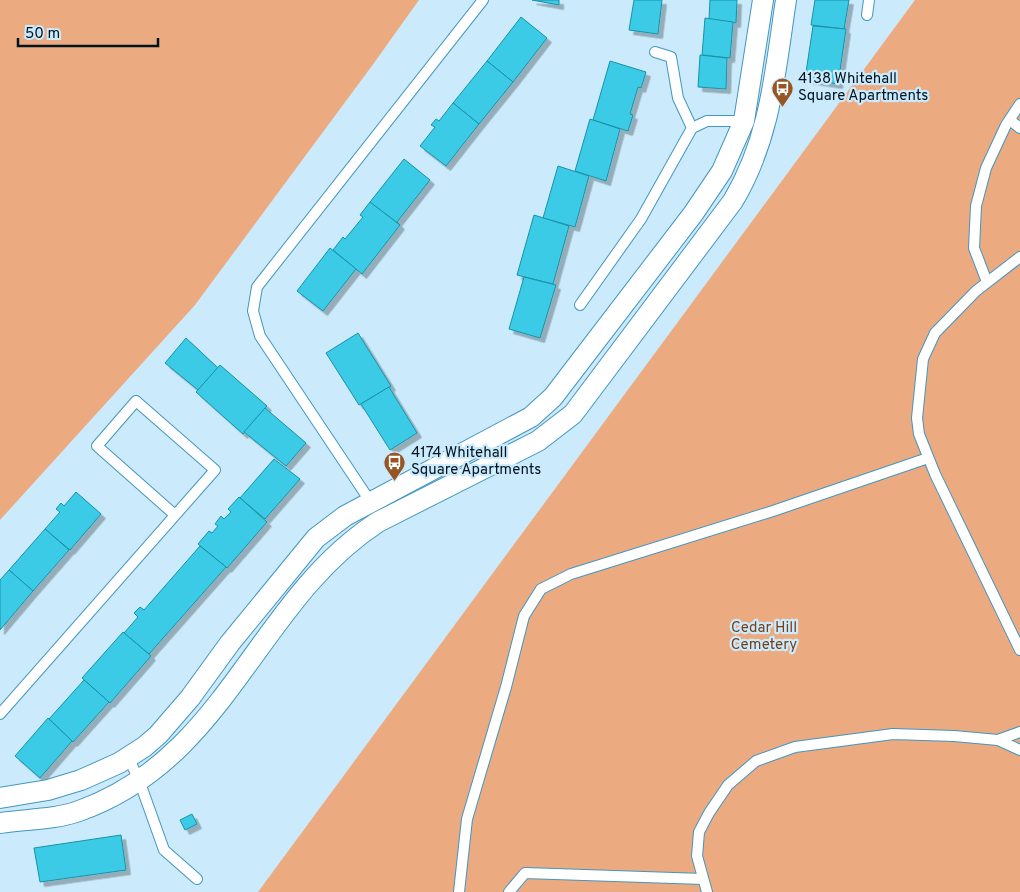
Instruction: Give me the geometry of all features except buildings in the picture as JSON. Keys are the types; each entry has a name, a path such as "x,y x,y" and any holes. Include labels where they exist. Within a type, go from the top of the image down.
{"street":[{"path":"0,798 48,790 81,780 98,774 128,757 158,735 190,698 230,644 316,538 345,516 531,417 553,397 693,214 722,170 744,121 763,0"},
{"path":"0,823 65,815 78,811 108,798 139,780 174,752 200,727 320,570 355,537 381,520 538,441 573,414 733,201 747,178 766,123 772,97 786,0"}],"lane":[{"path":"381,520 371,502 260,336 254,311 257,287 483,0"},
{"path":"868,15 869,0"},
{"path":"655,52 671,57 678,98 692,128"},
{"path":"986,282 974,248 976,206 986,168 1020,104"},
{"path":"1010,120 1020,128"},
{"path":"580,304 641,219 692,128 707,121 766,123"},
{"path":"1020,257 986,282 935,332 923,359 918,397 919,434 928,458 1020,650"},
{"path":"0,714 215,470 136,401 97,446 175,515"},
{"path":"459,892 467,818 506,687 524,616 541,589 571,574 773,511 928,458"},
{"path":"998,740 1020,732"},
{"path":"707,892 697,856 699,832 728,785 756,761 795,747 893,734 998,740 1020,750"},
{"path":"128,757 139,780 164,850 197,879"},
{"path":"509,892 525,873 703,879"}],"green space":[{"path":"0,0 419,0 195,305 0,520"},
{"name":"Cedar Hill Cemetery","path":"915,0 1020,0 1020,892 258,892"}],"place":[{"name":"4138 Whitehall Square Apartments","path":"782,107"},
{"name":"4174 Whitehall Square Apartments","path":"395,481"}]}
